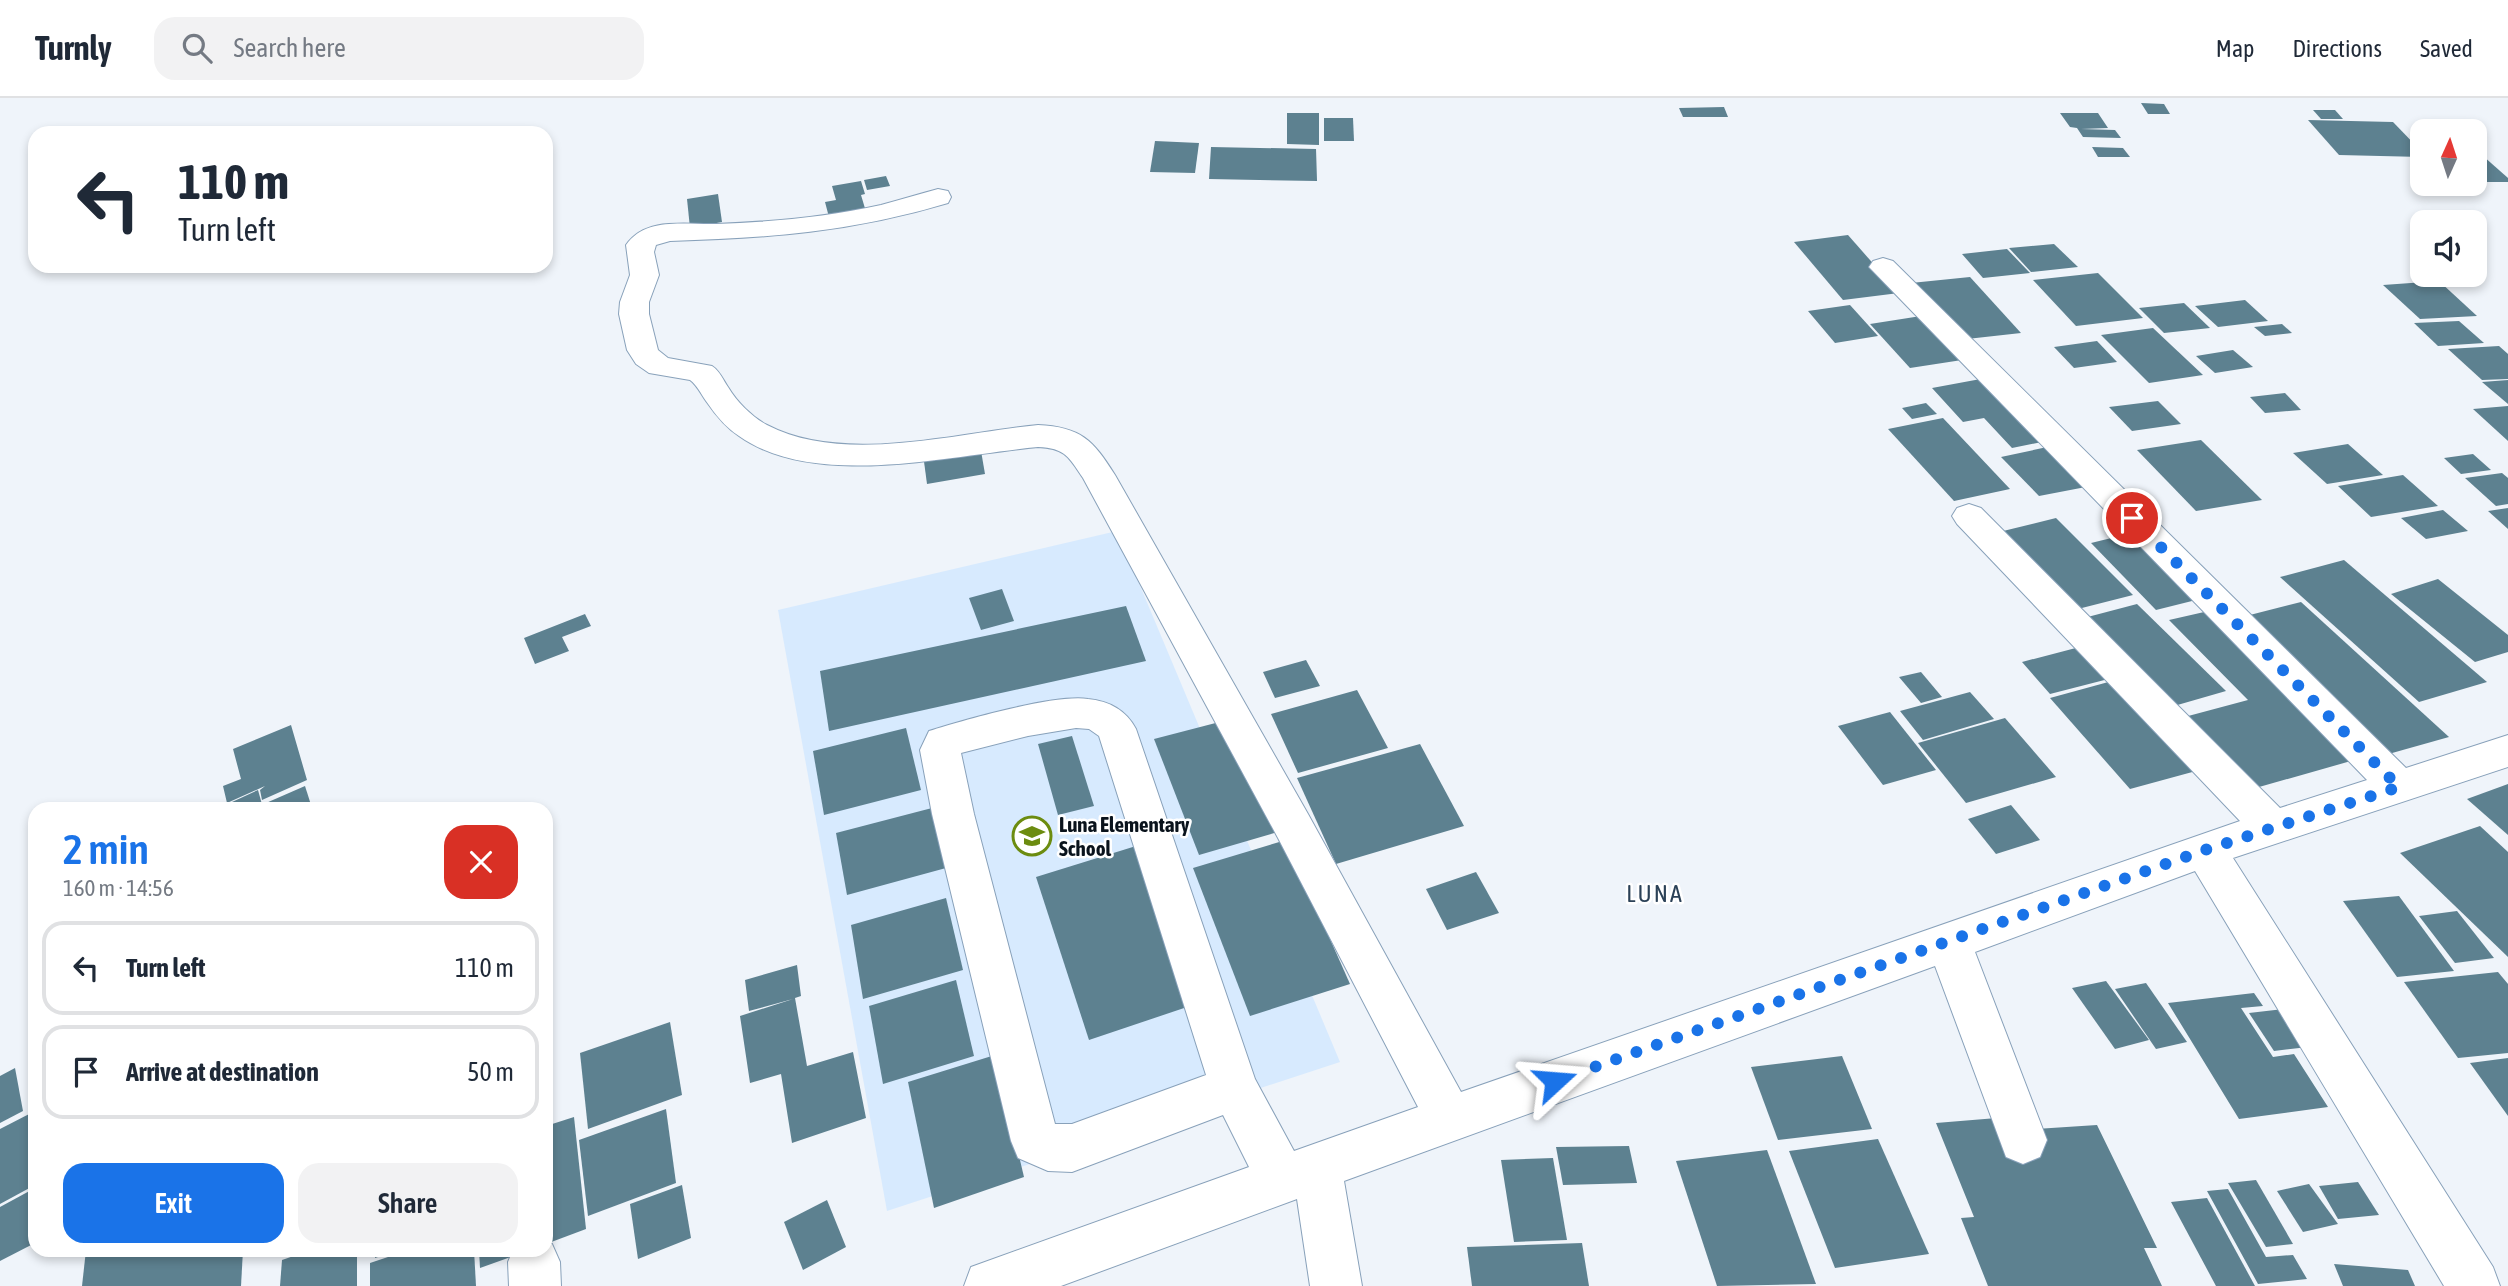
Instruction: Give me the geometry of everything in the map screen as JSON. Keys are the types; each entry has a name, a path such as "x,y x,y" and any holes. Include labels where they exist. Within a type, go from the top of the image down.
{"street":[{"path":"938,197 839,223 748,232 653,234 640,245 639,258 645,272 634,305 635,324 649,360 656,366 695,371 706,376 731,412 755,432 778,442 813,451 865,456 1038,436 1054,436 1074,442 1098,475 1273,789 1450,1119"},
{"path":"1883,267 2399,787"},
{"path":"1969,516 2273,828"},
{"path":"1234,1088 1072,1148 1054,1148 1041,1145 1035,1140 953,814 940,750 943,742 1028,721 1076,713 1092,713 1105,718 1116,729 1234,1088 1300,1173 1336,1286"},
{"path":"990,1286 2205,850 2508,751"},
{"path":"2205,850 2474,1286"},
{"path":"1949,942 2023,1140"}],"shaded area":[{"name":"Luna Elementary School","path":"1117,531 1340,1062 887,1211 778,610"}],"building":[{"path":"2141,103 2164,104 2170,114 2148,114"},
{"path":"1724,107 1728,117 1683,117 1679,108"},
{"path":"2313,110 2335,110 2343,119 2321,119"},
{"path":"1287,113 1319,113 1319,145 1287,144"},
{"path":"2060,113 2098,113 2108,128 2081,129 2115,130 2121,138 2083,137 2077,128 2070,127"},
{"path":"1324,118 1353,118 1354,141 1324,141"},
{"path":"2308,120 2393,122 2410,140 2410,157 2339,155"},
{"path":"1155,141 1199,143 1195,173 1150,172"},
{"path":"1211,147 1316,149 1317,181 1209,179"},
{"path":"2092,147 2123,148 2130,157 2098,157"},
{"path":"2487,159 2508,178 2508,182 2487,182"},
{"path":"886,176 890,186 867,190 864,180"},
{"path":"861,181 865,194 861,195 867,215 830,221 825,202 836,200 832,186"},
{"path":"718,194 722,222 690,228 687,199"},
{"path":"1848,235 1899,293 1843,300 1794,242"},
{"path":"2054,244 2078,267 2031,272 2009,248"},
{"path":"2007,249 2030,273 1983,278 1962,254"},
{"path":"2098,273 2143,318 2076,326 2033,280"},
{"path":"1970,277 2021,333 1958,340 1911,283"},
{"path":"2410,283 2410,287 2446,287 2477,316 2420,319 2383,285"},
{"path":"2245,300 2268,321 2218,327 2195,306"},
{"path":"2184,303 2210,328 2164,333 2139,308"},
{"path":"1850,305 1878,336 1835,343 1808,311"},
{"path":"1921,316 1962,360 1910,368 1870,324"},
{"path":"2459,321 2484,343 2438,346 2414,323"},
{"path":"2282,324 2292,333 2265,336 2254,327"},
{"path":"2153,328 2203,375 2149,383 2101,335"},
{"path":"2097,341 2117,362 2074,368 2054,347"},
{"path":"2499,346 2508,354 2508,379 2482,380 2448,349"},
{"path":"2233,350 2253,367 2215,373 2196,356"},
{"path":"1986,378 2047,441 2012,448 1984,418 1963,422 1932,388"},
{"path":"2508,380 2508,404 2482,382"},
{"path":"2285,393 2301,410 2265,413 2250,397"},
{"path":"2158,401 2181,424 2132,431 2109,407"},
{"path":"1926,403 1937,414 1912,419 1902,408"},
{"path":"2508,406 2508,441 2473,409"},
{"path":"1943,418 2010,489 1954,501 1888,429"},
{"path":"2201,440 2262,500 2196,511 2137,450"},
{"path":"2348,444 2383,475 2327,484 2293,453"},
{"path":"980,445 985,474 927,484 923,454"},
{"path":"2052,446 2091,486 2039,496 2001,457"},
{"path":"2473,454 2491,470 2461,474 2444,458"},
{"path":"2502,473 2508,478 2508,504 2496,506 2465,478"},
{"path":"2403,475 2438,506 2371,517 2338,486"},
{"path":"2508,508 2508,529 2488,511"},
{"path":"2443,510 2468,531 2426,539 2401,518"},
{"path":"2056,518 2133,595 2070,611 1995,533"},
{"path":"2136,532 2204,598 2156,610 2091,543"},
{"path":"2344,560 2487,682 2419,702 2280,577"},
{"path":"2438,579 2508,635 2508,652 2475,662 2391,594"},
{"path":"1002,589 1014,621 981,630 969,598"},
{"path":"2301,602 2449,737 2385,755 2242,617"},
{"path":"2137,604 2226,691 2167,708 2080,619"},
{"path":"1126,606 1146,661 829,731 820,671"},
{"path":"2213,610 2365,757 2245,791 2177,719 2248,700 2169,620"},
{"path":"585,614 591,626 562,637 569,651 535,664 524,638"},
{"path":"2091,644 2120,676 2050,694 2022,662"},
{"path":"1306,660 1320,686 1275,698 1263,672"},
{"path":"1921,672 1942,697 1921,703 1899,677"},
{"path":"2123,678 2207,768 2130,789 2050,698"},
{"path":"1357,690 1388,748 1298,773 1271,714"},
{"path":"1970,692 1994,719 1923,740 1900,711"},
{"path":"1890,712 1936,770 1883,785 1838,726"},
{"path":"2005,718 2056,777 1966,803 1918,743"},
{"path":"1231,719 1281,831 1199,855 1154,739"},
{"path":"291,725 307,780 262,800 260,790 265,786 227,802 223,786 241,779 233,749"},
{"path":"906,728 921,790 824,815 813,751"},
{"path":"1072,736 1094,806 1058,815 1038,744"},
{"path":"1420,744 1464,826 1336,864 1297,778"},
{"path":"2508,784 2508,835 2467,799"},
{"path":"305,786 310,802 268,802"},
{"path":"258,790 261,802 232,802"},
{"path":"2011,805 2040,840 1996,854 1968,819"},
{"path":"932,808 946,868 847,895 836,833"},
{"path":"2480,826 2508,852 2508,957 2400,853"},
{"path":"1286,840 1350,984 1250,1016 1193,868"},
{"path":"1136,846 1196,1004 1089,1040 1036,877"},
{"path":"1476,872 1499,913 1447,930 1426,889"},
{"path":"2399,896 2454,971 2397,977 2343,901"},
{"path":"946,898 963,970 863,999 851,925"},
{"path":"2457,911 2494,958 2455,963 2419,916"},
{"path":"797,965 801,996 795,998 807,1066 853,1052 866,1118 792,1143 781,1074 750,1083 740,1016 793,999 749,1011 745,980"},
{"path":"2498,972 2508,984 2508,1053 2458,1058 2404,982"},
{"path":"956,980 974,1056 883,1084 869,1006"},
{"path":"2106,981 2149,1040 2115,1049 2072,988"},
{"path":"2146,983 2187,1042 2156,1049 2115,989"},
{"path":"2254,993 2263,1006 2241,1008 2273,1057 2294,1054 2328,1107 2239,1119 2168,1003"},
{"path":"2292,1008 2317,1046 2274,1051 2249,1013"},
{"path":"670,1022 682,1095 588,1129 580,1053"},
{"path":"995,1055 1024,1177 934,1208 908,1082"},
{"path":"1842,1056 1872,1129 1778,1140 1751,1067"},
{"path":"2508,1058 2508,1116 2470,1063"},
{"path":"15,1068 23,1111 0,1123 0,1076"},
{"path":"666,1109 676,1183 588,1216 579,1140"},
{"path":"28,1115 28,1189 0,1204 0,1129"},
{"path":"574,1117 586,1229 553,1241 553,1124"},
{"path":"2009,1117 2020,1130 2097,1125 2157,1248 2144,1248 2162,1286 1988,1286 1961,1218 1974,1217 1936,1123"},
{"path":"1878,1139 1929,1254 1835,1268 1789,1151"},
{"path":"1629,1146 1637,1183 1563,1185 1556,1147"},
{"path":"1767,1150 1816,1284 1717,1286 1676,1161"},
{"path":"1553,1158 1567,1240 1514,1242 1501,1160"},
{"path":"2256,1180 2293,1244 2266,1247 2228,1183"},
{"path":"2358,1182 2379,1215 2338,1219 2319,1186"},
{"path":"2309,1184 2338,1224 2303,1232 2277,1191"},
{"path":"682,1185 691,1238 638,1259 630,1204"},
{"path":"2228,1189 2266,1257 2293,1255 2307,1279 2258,1284 2207,1191"},
{"path":"28,1192 28,1247 0,1261 0,1207"},
{"path":"2207,1198 2255,1286 2216,1286 2171,1202"},
{"path":"827,1200 846,1247 803,1270 784,1222"},
{"path":"1582,1243 1589,1286 1472,1286 1467,1247"},
{"path":"85,1257 243,1257 241,1286 82,1286"},
{"path":"291,1257 357,1257 357,1286 280,1286 282,1260"},
{"path":"388,1257 474,1257 476,1286 370,1286 370,1263"},
{"path":"479,1257 511,1257 480,1268"},
{"path":"2334,1264 2408,1270 2415,1286 2343,1286"}],"place":[{"name":"Luna Elementary School","path":"1032,836"}],"district":[{"name":"LUNA","path":"1655,893"}],"route":[{"path":"1555,1081 2205,850 2399,787 2132,518"}]}
